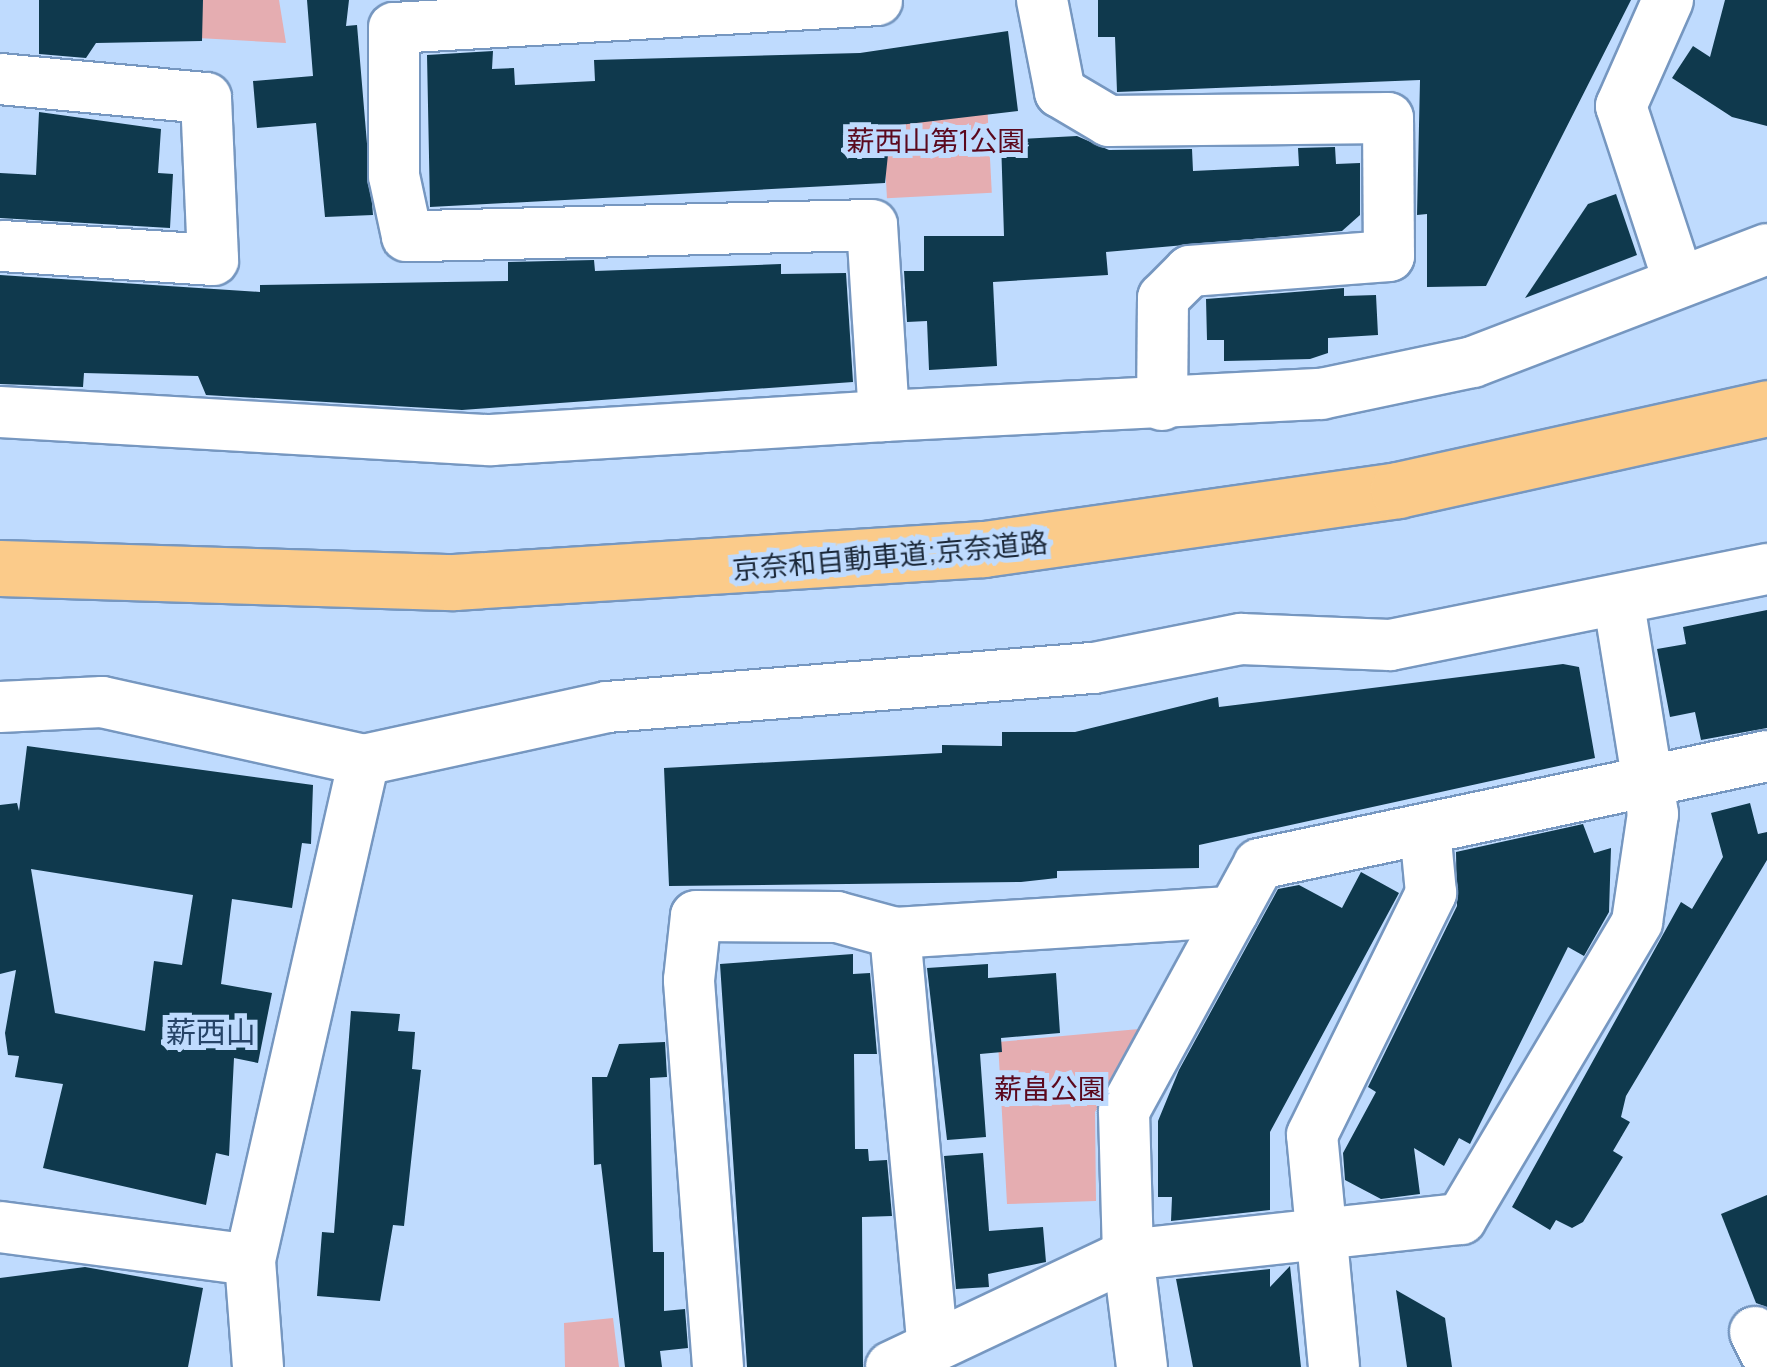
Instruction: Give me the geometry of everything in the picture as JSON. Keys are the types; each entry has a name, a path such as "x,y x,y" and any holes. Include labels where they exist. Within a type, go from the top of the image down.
{"highway":[{"name":"京奈和自動車道;京奈道路","path":"0,538 452,550 980,523 1394,462 1767,382"},
{"name":"京奈和自動車道;京奈道路","path":"0,568 454,582 984,550 1398,490 1767,408"}],"street":[{"path":"877,0 390,14 394,176 407,236 872,225 884,416"},
{"path":"1042,0 1060,92 1109,121 1388,118 1389,256 1190,271 1163,298 1162,405"},
{"path":"1668,0 1621,106 1679,282"},
{"path":"0,79 206,98 213,260 0,246"},
{"path":"0,412 492,440 1322,394 1472,362 1767,249"},
{"path":"0,707 102,702 364,760 608,707 1094,668 1242,639 1390,645 1619,605 1767,569"},
{"path":"895,933 912,1354 1128,1255 1461,1219 1637,922 1653,814 1619,605"},
{"path":"1142,1367 1128,1255 1124,1111 1259,864 1767,756"},
{"path":"258,1367 250,1260 364,760"},
{"path":"1334,1367 1318,1237 1312,1135 1431,892 1425,829"},
{"path":"718,1367 689,980 696,916 837,917 895,933 1233,912"},
{"path":"0,1227 250,1260"}],"green space":[{"path":"203,0 279,0 286,43 198,38"},
{"name":"薪西山第1公園","path":"986,82 992,193 887,198 881,87"},
{"name":"薪畠公園","path":"1139,1029 1095,1112 1096,1201 1007,1204 998,1042"},
{"path":"613,1318 619,1367 565,1367 564,1323"}],"building":[{"path":"39,0 203,0 202,41 96,43 86,58 39,54"},
{"path":"307,0 349,0 346,26 357,25 373,215 325,217 316,123 257,128 253,81 313,76"},
{"path":"1098,0 1631,0 1486,286 1427,287 1427,214 1417,215 1420,80 1117,92 1115,37 1098,37"},
{"path":"1725,0 1767,0 1767,126 1732,117 1672,78 1693,46 1710,57"},
{"path":"1008,31 1018,111 891,126 885,183 430,207 427,55 493,51 492,69 514,68 515,85 595,81 594,60 860,53"},
{"path":"39,112 161,129 158,173 173,174 170,228 0,218 0,173 36,175"},
{"path":"1077,136 1109,150 1192,149 1193,171 1299,166 1298,148 1335,147 1336,164 1360,163 1360,215 1342,231 1106,252 1108,275 993,282 997,366 929,370 927,321 907,322 904,271 924,271 924,236 1004,236 1001,140"},
{"path":"1616,194 1637,255 1525,298 1588,204"},
{"path":"594,260 595,271 781,264 781,274 846,273 853,382 462,410 206,395 198,376 84,373 83,387 0,384 0,275 260,292 260,285 508,281 508,262"},
{"path":"1344,288 1344,296 1376,295 1378,335 1328,338 1328,353 1310,359 1224,361 1224,340 1207,340 1206,299"},
{"path":"1767,610 1767,728 1701,740 1695,712 1670,717 1657,649 1686,644 1683,627"},
{"path":"1563,664 1579,667 1595,758 1199,845 1199,868 1057,871 1057,878 1021,882 669,886 664,768 942,753 942,745 1002,746 1002,732 1075,732 1218,697 1219,707"},
{"path":"27,746 313,785 311,844 302,843 292,908 232,899 221,984 272,993 258,1063 234,1058 229,1156 216,1153 206,1205 43,1168 63,1084 15,1077 19,1056 8,1055 5,1033 16,970 0,974 0,805 17,803 19,811","holes":["31,869 193,895 182,965 154,961 145,1031 55,1013"]},
{"path":"1750,803 1758,834 1767,832 1767,860 1626,1096 1621,1117 1630,1122 1613,1151 1623,1157 1583,1222 1572,1228 1556,1220 1550,1230 1512,1207 1681,902 1692,909 1723,857 1711,813"},
{"path":"1583,824 1594,853 1611,848 1609,912 1584,956 1568,947 1470,1144 1459,1138 1444,1166 1414,1148 1420,1194 1381,1199 1345,1180 1343,1153 1376,1092 1368,1087 1457,906 1456,852"},
{"path":"1361,872 1399,893 1270,1132 1270,1210 1171,1221 1172,1197 1158,1197 1158,1121 1179,1070 1278,889 1299,885 1342,908"},
{"path":"853,954 853,974 870,973 877,1054 854,1054 855,1149 868,1149 869,1161 887,1160 892,1216 862,1217 863,1367 747,1367 720,964"},
{"path":"988,964 988,978 1056,973 1060,1033 1001,1038 1002,1052 980,1054 986,1137 947,1140 927,968"},
{"path":"351,1011 400,1014 398,1031 415,1032 412,1069 421,1070 404,1226 393,1225 380,1301 317,1296 322,1232 334,1233"},
{"path":"665,1042 667,1077 650,1078 653,1252 664,1252 664,1311 685,1309 688,1348 660,1351 662,1367 625,1367 601,1164 594,1165 592,1077 607,1077 619,1044"},
{"path":"983,1153 989,1231 1043,1227 1046,1262 988,1274 989,1287 956,1289 944,1156"},
{"path":"1767,1195 1767,1307 1756,1303 1721,1214"},
{"path":"1290,1266 1301,1367 1193,1367 1176,1279 1270,1269 1270,1287"},
{"path":"85,1267 203,1288 188,1367 0,1367 0,1278"},
{"path":"1396,1290 1445,1318 1452,1367 1407,1367"}],"district":[{"name":"薪西山","path":"211,1032"}]}
